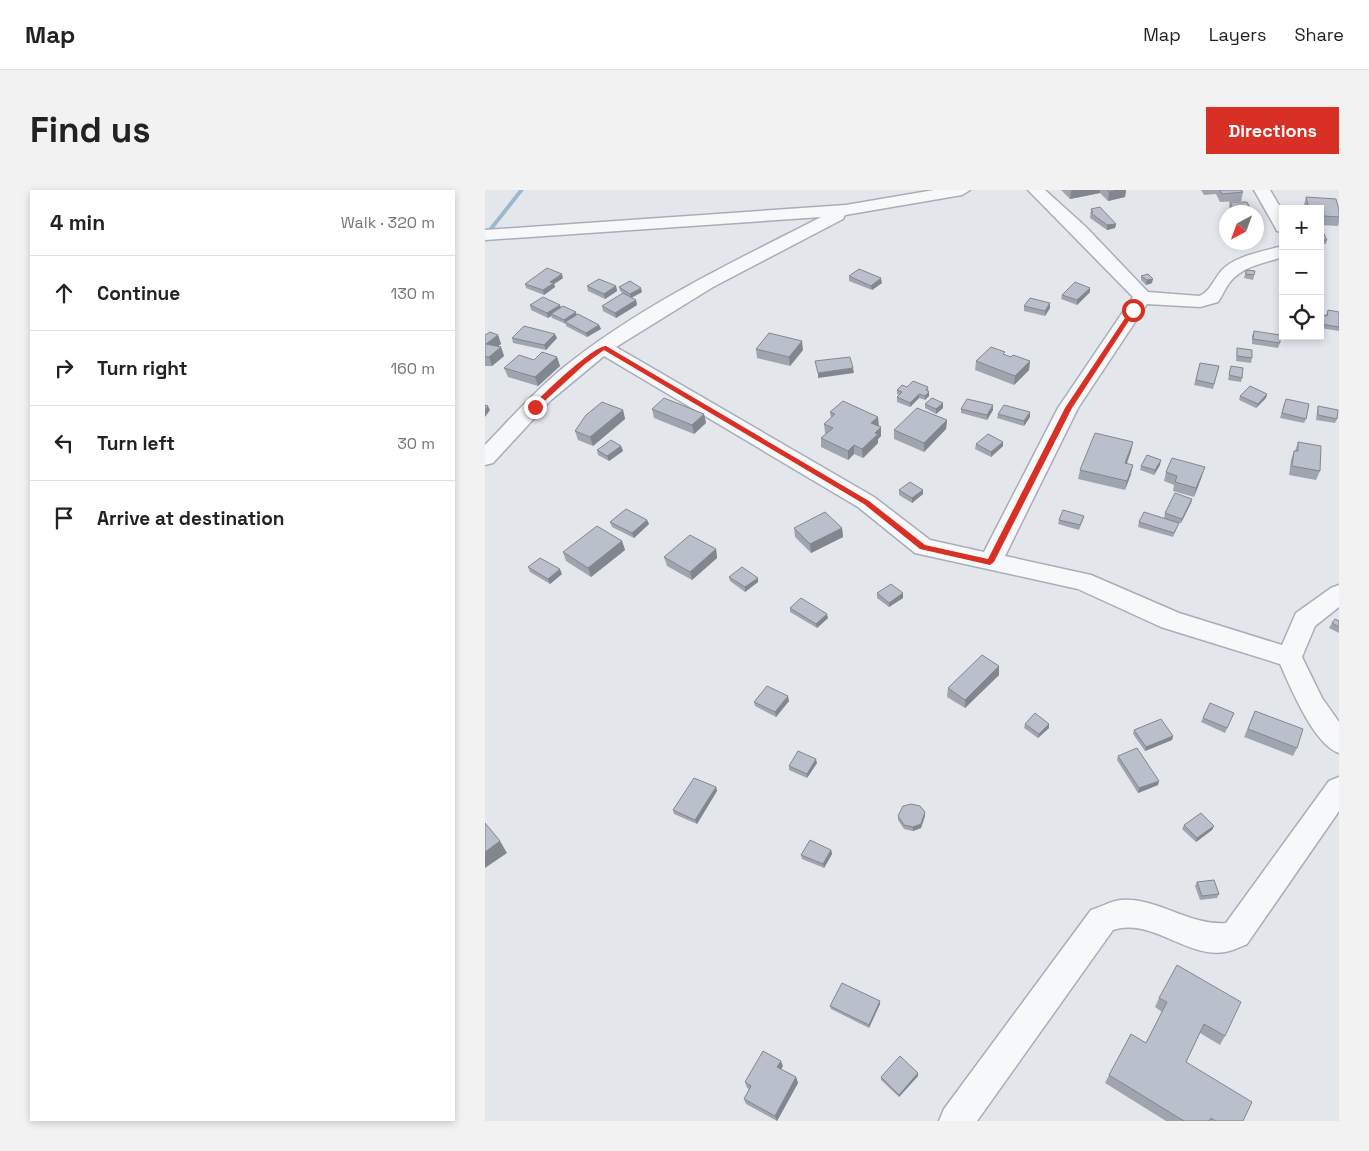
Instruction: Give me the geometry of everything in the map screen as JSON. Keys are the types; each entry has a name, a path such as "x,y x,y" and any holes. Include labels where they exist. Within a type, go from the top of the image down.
{"street":[{"path":"485,235 846,210 962,190"},
{"path":"1036,190 1080,231 1144,298 1207,301 1212,298 1219,281 1232,268 1279,252"},
{"path":"1262,190 1279,220"},
{"path":"485,458 523,418 576,369 676,298 846,210"},
{"path":"990,562 1068,408 1144,298"},
{"path":"604,348 866,502 923,547 1083,581 1170,620 1220,637 1289,656"},
{"path":"1339,594 1305,620 1289,656 1312,705 1339,742"},
{"path":"956,1121 1102,920 1121,913 1147,916 1211,938 1228,939 1236,934 1339,789"}],"building":[{"path":"1220,190 1241,190 1243,192 1222,194"},
{"path":"1306,197 1336,199 1339,217 1324,216 1324,205 1308,205"},
{"path":"1230,202 1247,202 1248,205 1231,205"},
{"path":"1100,207 1116,224 1107,225 1091,213 1093,212 1091,209"},
{"path":"547,268 562,274 550,282 554,283 543,290 525,284"},
{"path":"859,269 881,278 871,286 849,276"},
{"path":"1246,270 1255,271 1254,275 1246,274"},
{"path":"1148,274 1153,279 1147,280 1141,276"},
{"path":"599,279 616,286 604,294 587,286"},
{"path":"630,281 641,288 630,294 619,287"},
{"path":"1075,282 1090,288 1077,300 1062,295"},
{"path":"623,293 636,300 615,313 602,306"},
{"path":"543,297 560,305 547,313 530,305"},
{"path":"1030,298 1050,303 1045,311 1024,306"},
{"path":"563,306 576,312 564,320 551,314"},
{"path":"1328,310 1339,312 1339,327 1324,325 1324,315 1327,316"},
{"path":"578,314 599,325 586,333 565,322"},
{"path":"524,326 555,334 544,345 512,338"},
{"path":"1254,331 1279,335 1280,343 1253,339"},
{"path":"490,332 498,335 486,344 501,347 489,357 485,357 485,335"},
{"path":"769,333 802,341 789,357 756,349"},
{"path":"991,347 1005,352 1003,354 1011,357 1013,355 1030,361 1015,376 976,361"},
{"path":"1237,348 1252,350 1252,358 1237,356"},
{"path":"542,352 557,357 535,377 504,368 519,355 534,360"},
{"path":"850,357 853,368 818,373 815,361"},
{"path":"1200,363 1219,366 1214,384 1196,380"},
{"path":"1231,366 1243,368 1242,378 1229,375"},
{"path":"913,381 928,387 926,390 929,392 925,396 919,394 910,403 897,397 902,392 897,390 902,385 907,387"},
{"path":"1250,386 1267,394 1258,404 1240,396"},
{"path":"664,398 704,414 692,425 652,409"},
{"path":"932,398 943,403 936,409 925,404"},
{"path":"967,399 993,405 987,415 961,409"},
{"path":"1286,399 1309,404 1306,419 1282,413"},
{"path":"843,401 878,417 871,423 881,427 875,433 878,434 862,449 854,445 848,451 821,438 833,428 824,424 835,414 830,412"},
{"path":"602,402 623,410 590,437 575,431 586,415"},
{"path":"1004,405 1030,412 1024,421 998,414"},
{"path":"1318,406 1338,410 1337,419 1318,415"},
{"path":"917,408 947,420 924,443 894,430"},
{"path":"1095,433 1133,442 1125,463 1133,465 1127,481 1080,470"},
{"path":"988,434 1003,442 991,452 976,444"},
{"path":"611,440 621,446 607,456 597,450"},
{"path":"1298,442 1321,446 1320,471 1292,466 1294,451 1298,451"},
{"path":"1147,455 1161,460 1155,470 1141,466"},
{"path":"1172,458 1205,467 1196,488 1175,482 1177,476 1166,472"},
{"path":"910,482 923,490 912,498 899,490"},
{"path":"1175,493 1192,499 1182,519 1165,513"},
{"path":"626,509 647,520 632,533 610,522"},
{"path":"1063,510 1084,516 1080,525 1059,520"},
{"path":"825,512 842,528 810,544 794,528"},
{"path":"1144,512 1179,523 1174,533 1139,522"},
{"path":"597,526 622,541 588,568 563,552"},
{"path":"690,535 716,549 690,572 664,557"},
{"path":"540,558 560,569 548,579 528,567"},
{"path":"742,567 758,578 745,587 729,577"},
{"path":"891,584 903,593 889,603 877,593"},
{"path":"801,598 827,614 816,624 790,608"},
{"path":"1335,619 1339,621 1339,627 1332,623"},
{"path":"982,655 999,666 965,700 948,688"},
{"path":"767,686 788,696 775,712 754,702"},
{"path":"1210,703 1234,713 1227,728 1203,718"},
{"path":"1255,711 1303,729 1297,748 1248,729"},
{"path":"1035,713 1049,724 1039,734 1025,724"},
{"path":"1161,719 1173,736 1146,747 1134,730"},
{"path":"1137,748 1159,781 1139,788 1118,756"},
{"path":"798,751 816,759 807,774 789,766"},
{"path":"694,778 716,787 695,820 673,810"},
{"path":"911,804 920,806 925,812 921,824 913,827 904,825 898,816 903,806"},
{"path":"1201,813 1214,826 1197,838 1184,825"},
{"path":"485,823 500,841 485,852"},
{"path":"810,840 831,850 823,864 801,855"},
{"path":"1214,880 1219,894 1202,896 1197,882"},
{"path":"1177,965 1241,1002 1225,1036 1204,1024 1186,1062 1252,1102 1243,1121 1216,1121 1211,1118 1209,1121 1184,1121 1109,1075 1131,1034 1146,1043 1167,1002 1159,998"},
{"path":"842,983 880,1001 869,1025 830,1006"},
{"path":"763,1051 781,1061 777,1067 796,1077 775,1116 744,1099 751,1086 745,1082"},
{"path":"900,1056 918,1073 899,1095 881,1077"}],"waterway":[{"path":"485,236 522,190"}],"route":[{"path":"535,407 582,362 604,348 866,502 923,547 990,562 1068,408 1133,310"}]}
